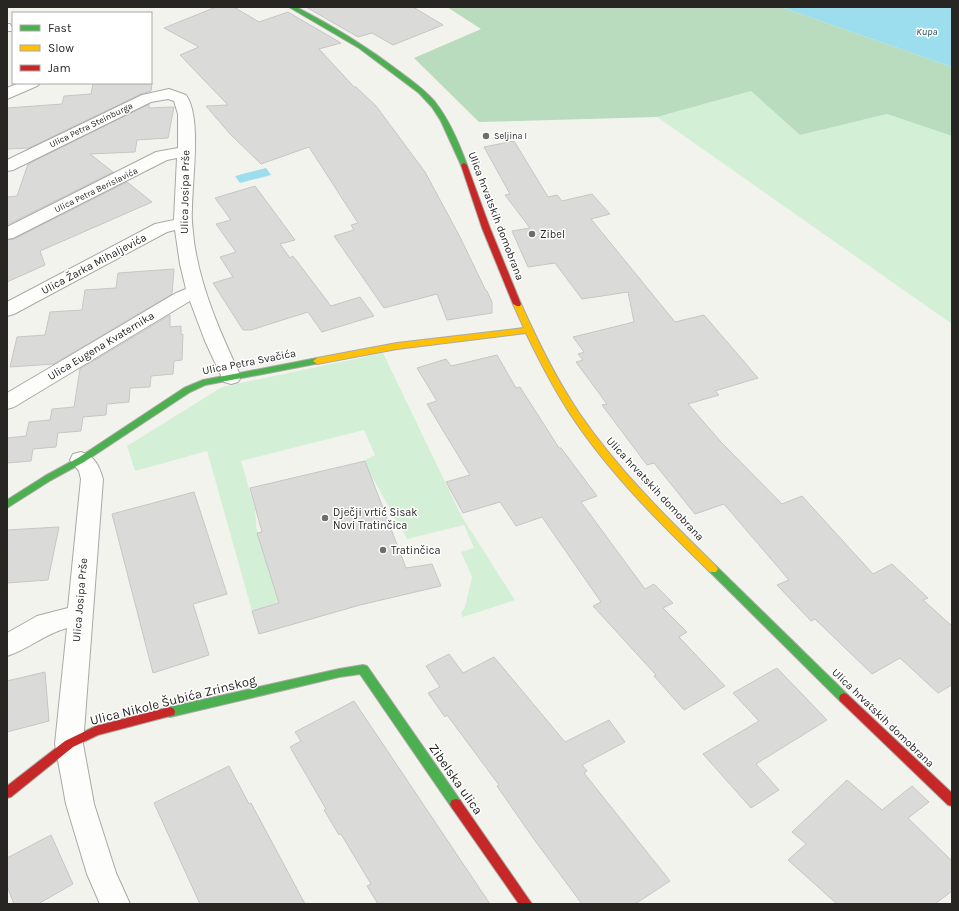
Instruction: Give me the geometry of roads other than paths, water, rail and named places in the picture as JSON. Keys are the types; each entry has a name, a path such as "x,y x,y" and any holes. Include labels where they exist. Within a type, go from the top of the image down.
{"street":[{"name":"Ulica hrvatskih domobrana","path":"292,7 345,37 388,65 420,90 437,109 454,143 487,229 529,330 547,368 568,404 594,440 623,475 710,566 870,724 952,801"},
{"path":"7,94 30,84"},
{"name":"Ulica Petra Steinburga","path":"7,166 147,98 163,94 178,96"},
{"name":"Ulica Josipa Prše","path":"178,96 183,100 184,106 186,150 182,223 189,263 197,292 231,378"},
{"name":"Ulica Petra Berislavića","path":"7,234 162,156 186,150"},
{"name":"Ulica Žarka Mihaljevića","path":"7,310 161,228 182,223"},
{"name":"Ulica Eugena Kvaternika","path":"7,402 183,297 197,292"},
{"name":"Ulica Petra Svačića","path":"7,505 81,460 187,390 202,383 397,346 529,330"},
{"name":"Ulica Josipa Prše","path":"81,460 88,468 92,479 69,744 80,804 102,874 115,904"},
{"path":"7,646 46,623 79,615"},
{"name":"Ulica Nikole Šubića Zrinskog","path":"7,793 69,744 96,731 140,719 339,672 363,669"},
{"name":"Zibelska ulica","path":"363,669 526,904"}],"water":[{"name":"Kupa","path":"781,7 952,7 952,67"},
{"path":"266,168 271,175 240,183 235,176"}],"place":[{"name":"Seljina I","path":"486,136"},
{"name":"Zibel","path":"532,234"},
{"name":"Dječji vrtić Sisak Novi Tratinčica","path":"325,518"},
{"name":"Tratinčica","path":"383,550"}]}
